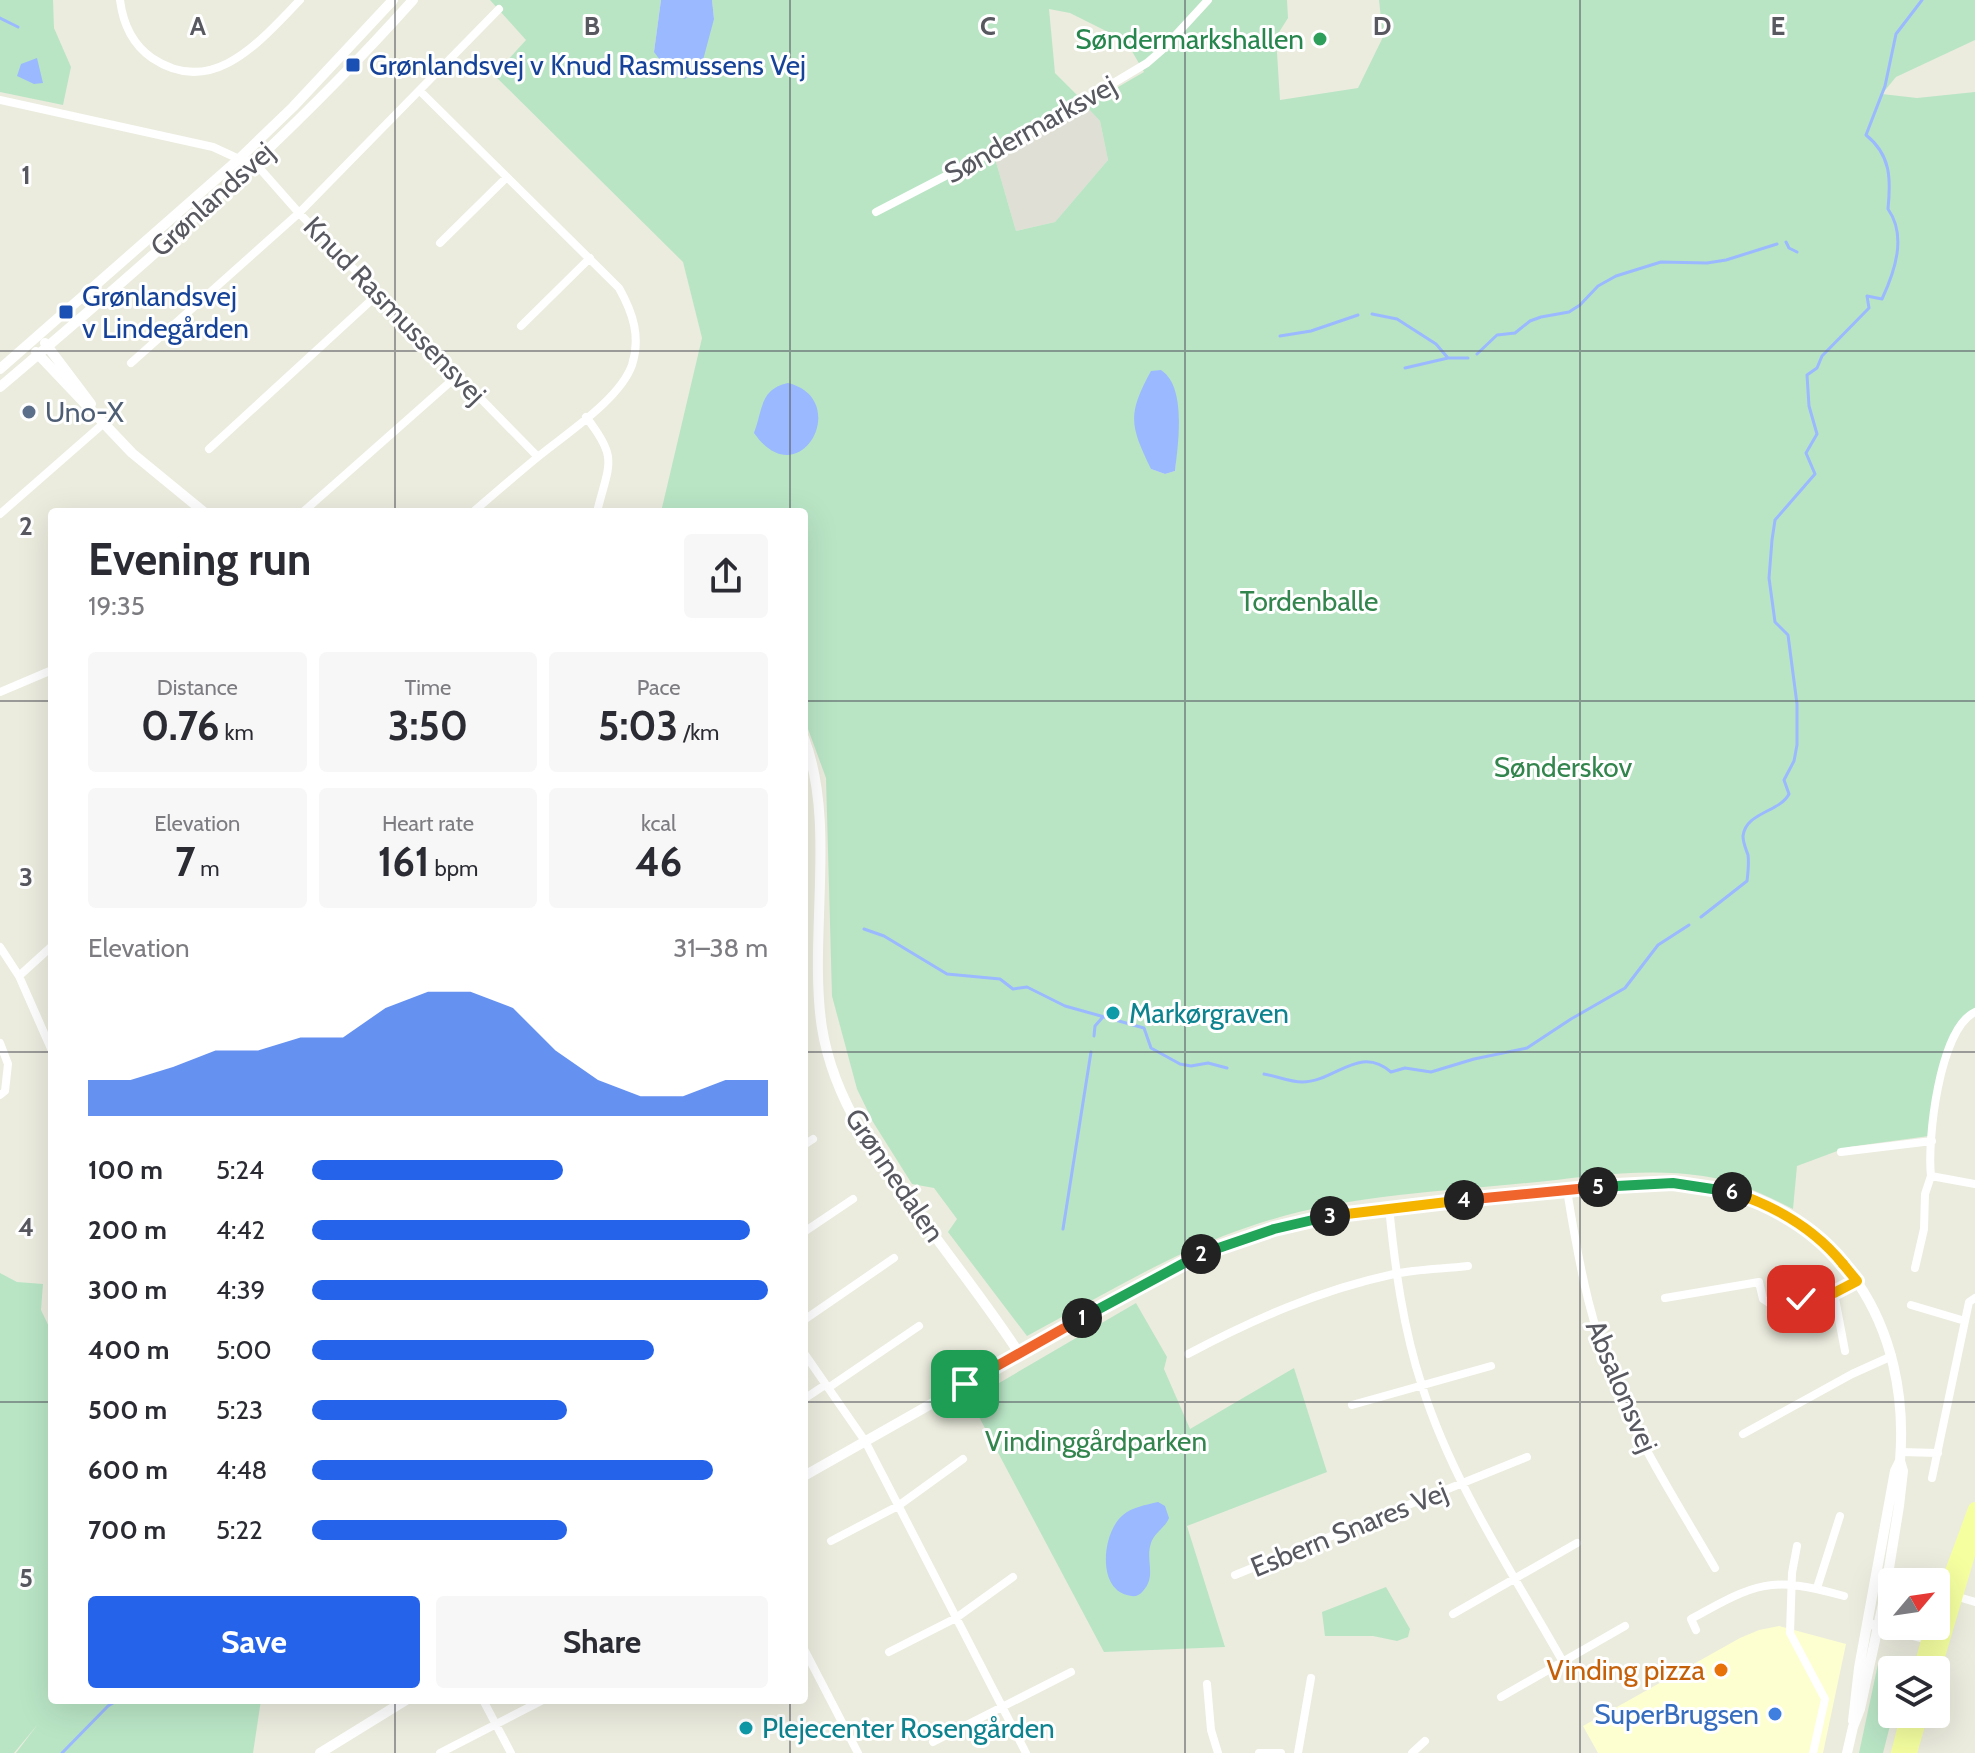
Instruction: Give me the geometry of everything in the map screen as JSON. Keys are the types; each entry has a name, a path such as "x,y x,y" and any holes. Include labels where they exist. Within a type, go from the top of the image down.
{"main road":[{"path":"1950,1594 1975,1509"},
{"path":"1950,1594 1975,1531"},
{"path":"1898,1753 1904,1728"},
{"path":"1910,1753 1917,1728"}],"street":[{"path":"120,0 122,16 132,40 144,52 161,64 179,71 199,72 217,68 246,52 300,0"},
{"name":"Grønlandsvej","path":"0,369 239,159 330,69 393,0"},
{"name":"Søndermarksvej","path":"876,212 1040,127 1147,63 1208,0"},
{"name":"Grønlandsvej","path":"0,387 254,162 304,115 411,1"},
{"path":"131,363 299,213 499,9"},
{"path":"420,91 619,288 636,326 636,347 623,382 478,508"},
{"path":"0,100 213,147 254,162"},
{"name":"Knud Rasmussensvej","path":"254,162 299,213 538,457"},
{"path":"440,243 507,177"},
{"path":"521,326 590,258"},
{"path":"209,449 378,294"},
{"path":"39,336 103,421"},
{"path":"30,344 87,407 155,474 199,508"},
{"path":"308,508 458,375"},
{"path":"586,417 609,450 609,463 598,508"},
{"path":"0,514 103,421"},
{"path":"0,692 48,672"},
{"name":"Grønnedalen","path":"808,750 819,806 819,981 822,1028 831,1063 849,1110 880,1163 1019,1353"},
{"path":"0,947 3,958 19,976 48,1042"},
{"path":"19,976 48,950"},
{"path":"1915,1268 1924,1229 1925,1194 1931,1176 1929,1159 1940,1082 1955,1033 1975,1012"},
{"path":"0,1043 8,1064 5,1091 0,1095"},
{"path":"808,1142 813,1139"},
{"path":"1841,1152 1932,1141"},
{"path":"1931,1176 1975,1184"},
{"path":"808,1474 1019,1353 1203,1253 1274,1229 1389,1207 1673,1183 1733,1192 1791,1217 1829,1247 1857,1281 1883,1327 1892,1356 1898,1394 1903,1471 1888,1568"},
{"name":"Absalonsvej","path":"1567,1190 1581,1275 1600,1343 1625,1408 1715,1568"},
{"path":"808,1229 853,1199"},
{"name":"Esbern Snares Vej","path":"1389,1207 1396,1274 1421,1385 1442,1441 1563,1662"},
{"path":"808,1317 894,1258"},
{"path":"1188,1354 1284,1307 1396,1274 1468,1266"},
{"path":"1809,1270 1813,1297"},
{"path":"1665,1298 1759,1282 1763,1299 1772,1305 1834,1293 1857,1281"},
{"path":"1834,1293 1845,1351"},
{"path":"1932,1478 1972,1300"},
{"path":"1911,1305 1965,1321"},
{"path":"808,1397 919,1326"},
{"path":"1743,1434 1852,1374 1892,1356"},
{"path":"808,1359 865,1441 1026,1753"},
{"path":"1352,1405 1491,1366"},
{"path":"1900,1456 1938,1453"},
{"name":"Esbern Snares Vej","path":"1235,1575 1527,1457"},
{"path":"831,1541 898,1506 963,1459"},
{"path":"1817,1588 1840,1516"},
{"path":"1453,1614 1577,1543"},
{"path":"1797,1546 1790,1633 1825,1699 1813,1753"},
{"path":"889,1652 956,1618 1013,1577"},
{"path":"1696,1630 1691,1619 1723,1601 1777,1582 1844,1596"},
{"path":"1950,1594 1975,1602"},
{"path":"1847,1753 1853,1727 1853,1708 1878,1618"},
{"path":"1874,1625 1878,1626"},
{"path":"1501,1697 1625,1626"},
{"path":"808,1657 858,1753"},
{"path":"933,1742 1071,1672"},
{"path":"1298,1753 1311,1678"},
{"path":"1207,1684 1211,1730 1218,1753"},
{"path":"320,1753 400,1704"},
{"path":"485,1704 511,1753"},
{"path":"440,1753 535,1704"},
{"path":"1412,1753 1425,1741"},
{"path":"1259,1753 1281,1753"}],"shaded area":[{"path":"1087,106 1100,121 1108,160 1055,222 1016,231 994,155"},
{"path":"1779,1626 1846,1644 1823,1753 1598,1753 1583,1726 1740,1638"}],"green space":[{"path":"0,0 53,0 54,28 71,67 63,105 0,92"},
{"name":"Sønderskov","path":"490,0 661,0 654,52 714,19 712,0 1287,0 1288,18 1276,37 1280,100 1358,88 1383,37 1379,0 1975,0 1975,40 1896,77 1882,94 1917,98 1975,92 1975,1009 1964,1018 1948,1048 1929,1136 1848,1147 1797,1166 1793,1209 1726,1181 1659,1172 1423,1193 1318,1208 1251,1226 1193,1249 1027,1336 948,1232 957,1219 934,1188 912,1184 873,1122 857,1089 832,996 826,778 808,729 808,508 662,508 702,338 683,262 494,75 526,40","holes":["1049,9 1070,13 1126,41 1144,72 1087,105 1055,73","1086,106 1100,121 1108,160 1055,222 1016,231 994,155","1179,422 1175,471 1165,474 1151,469"]},
{"path":"0,1273 17,1282 43,1284 41,1310 48,1325 48,1704 260,1704 253,1753 16,1753 38,1724 14,1753 0,1753"},
{"name":"Vindinggårdparken","path":"1136,1303 1167,1357 1164,1369 1190,1429 1294,1368 1327,1472 1187,1526 1225,1647 1104,1652 970,1400"},
{"path":"1386,1587 1410,1629 1408,1637 1397,1641 1373,1636 1325,1636 1322,1612"},
{"path":"1878,1664 1878,1728 1889,1728 1883,1753 1859,1753"}],"water":[{"path":"661,0 712,0 714,19 703,60 685,79 669,72 654,52"},
{"path":"37,58 43,83 34,84 17,76 21,64"},
{"path":"1161,370 1175,389 1179,417 1175,471 1165,474 1151,469 1134,420 1138,399 1151,371"},
{"path":"788,383 807,392 817,407 818,423 813,438 802,450 788,455 771,450 754,433 767,395"},
{"path":"1158,1502 1165,1506 1169,1518 1151,1543 1149,1580 1139,1594 1127,1595 1117,1590 1107,1570 1107,1545 1111,1533 1127,1512"}],"waterway":[{"path":"1701,917 1747,881 1745,828 1789,794 1784,780 1794,761 1797,745 1797,704 1788,635 1775,622 1769,578 1775,520 1815,474 1806,453 1817,434 1809,406 1807,375 1817,368 1822,356 1869,308 1867,296 1882,299 1895,265 1898,242 1894,219 1888,209 1888,168 1880,151 1866,135 1885,86 1896,34 1922,0"},
{"path":"0,18 18,27"},
{"path":"1786,242 1789,248 1797,252"},
{"path":"1477,354 1497,335 1515,333 1541,317 1569,312 1598,286 1616,276 1661,262 1707,263 1726,260 1777,244"},
{"path":"1372,314 1397,319 1436,344 1448,358 1468,358"},
{"path":"1280,336 1311,331 1358,315"},
{"path":"1405,368 1448,358"},
{"path":"1264,1074 1302,1082 1368,1062 1379,1064 1391,1072 1405,1068 1431,1072 1527,1048 1625,988 1658,945 1689,925"},
{"path":"864,929 884,936 947,974 1000,979 1013,989 1027,987 1065,1006 1144,1028 1151,1048 1180,1064 1208,1063 1227,1068"},
{"path":"1094,1036 1095,1026 1102,1018"},
{"path":"1063,1229 1091,1052"},
{"path":"62,1753 111,1704"}],"place":[{"name":"Søndermarkshallen","path":"1320,39"},
{"name":"Grønlandsvej v Knud Rasmussens Vej","path":"353,65"},
{"name":"Grønlandsvej v Lindegården","path":"66,312"},
{"name":"Uno-X","path":"29,412"},
{"name":"Markørgraven","path":"1113,1013"},
{"name":"Vinding pizza","path":"1721,1670"},
{"name":"SuperBrugsen","path":"1775,1714"},
{"name":"Plejecenter Rosengården","path":"746,1728"}],"route":[{"path":"965,1384 1179,1264 1241,1239 1351,1212 1503,1195 1673,1183 1733,1192 1791,1217 1829,1247 1857,1281 1834,1293 1801,1299"}],"park label":[{"name":"Tordenballe","path":"1309,601"}]}
